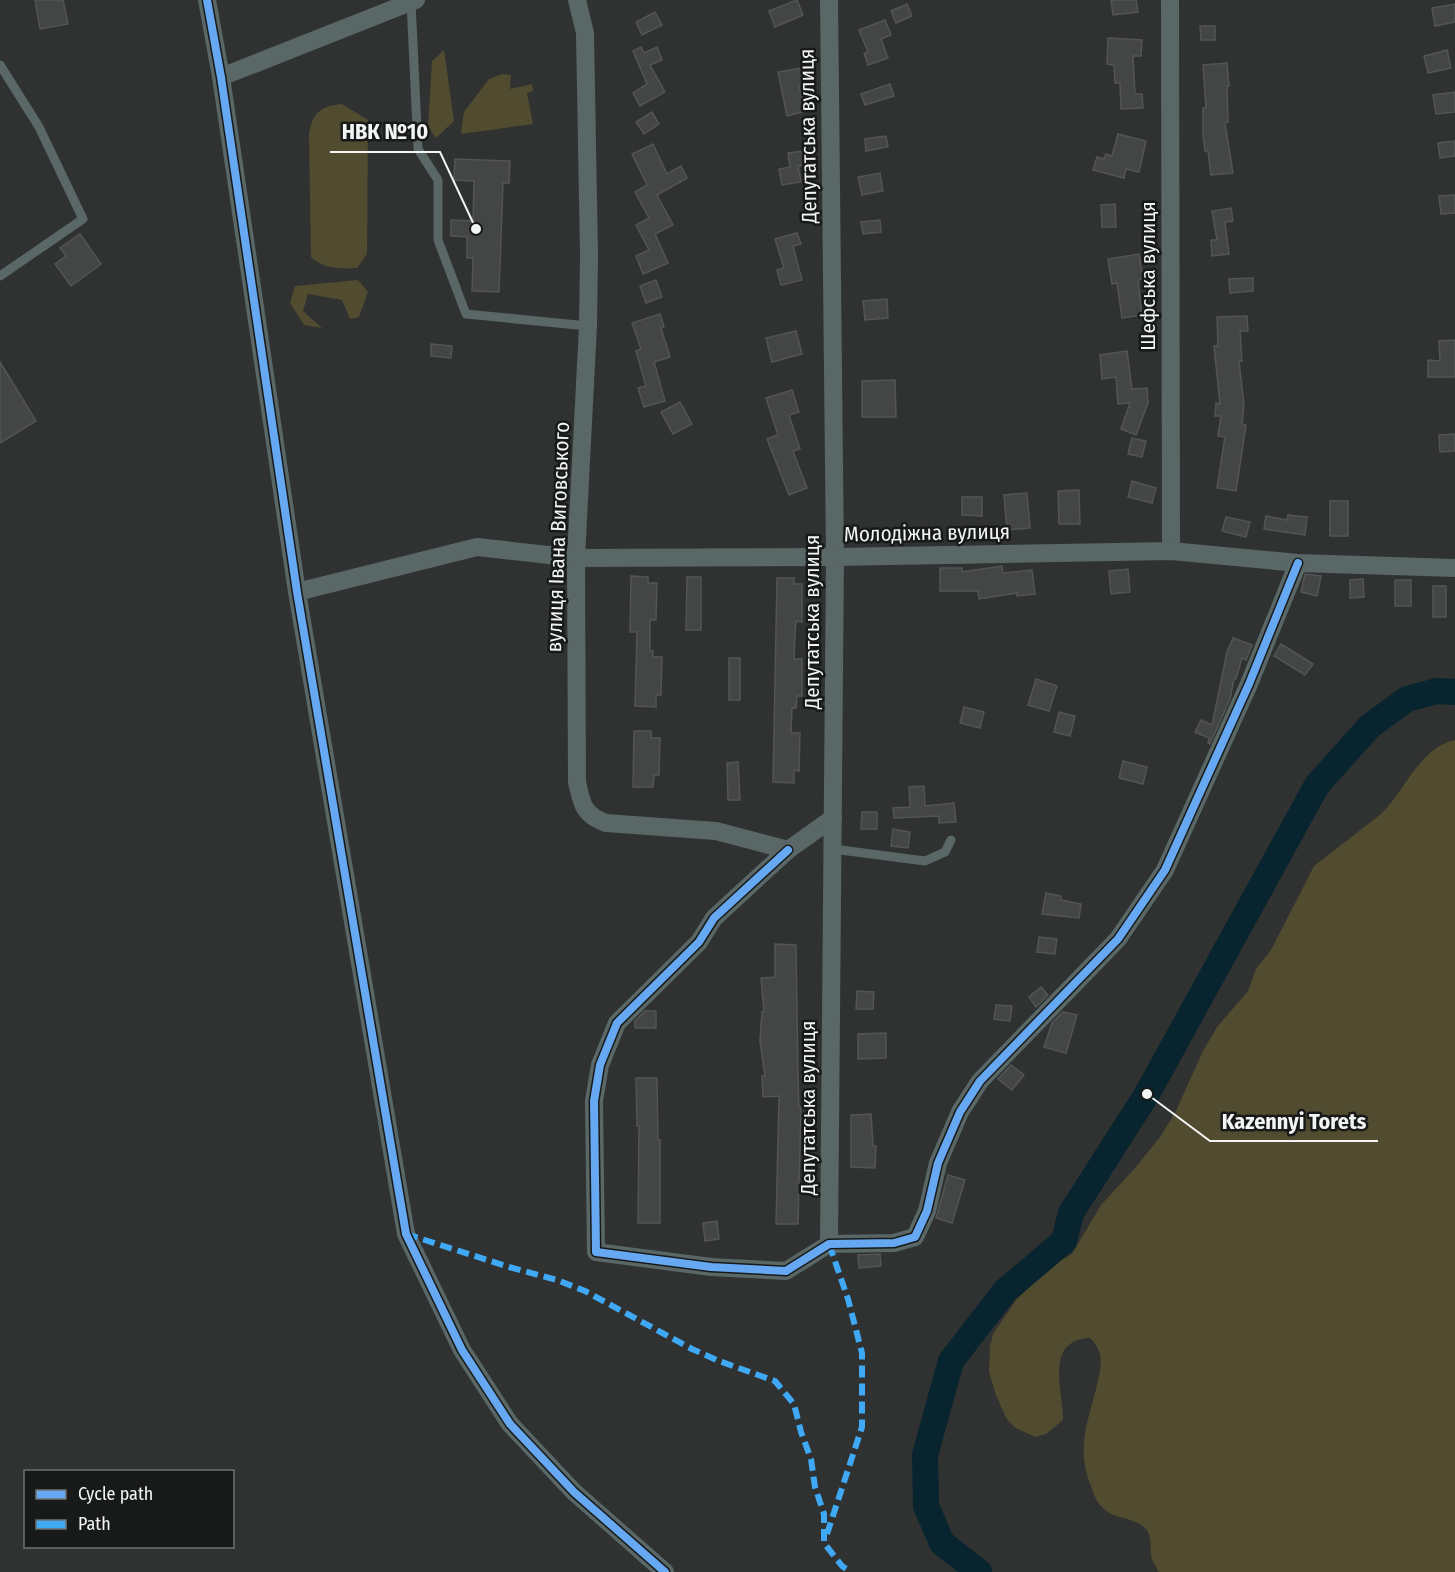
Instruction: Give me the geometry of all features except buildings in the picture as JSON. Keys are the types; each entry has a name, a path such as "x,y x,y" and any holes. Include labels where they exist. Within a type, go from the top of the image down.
{"street":[{"path":"207,0 221,77 297,592 406,1234 462,1350 510,1424 574,1492 665,1572"},
{"name":"вулиця Івана Виговського","path":"578,0 585,33 589,255 588,326 576,558 577,782 581,802 592,818 606,823 716,831 788,850"},
{"name":"Депутатська вулиця","path":"828,0 835,557 829,1244"},
{"name":"Шефська вулиця","path":"1170,0 1171,551"},
{"path":"221,77 413,1"},
{"name":"Молодіжна вулиця","path":"297,592 477,547 576,558 835,557 1171,551 1298,563 1455,568"},
{"path":"833,818 788,850 714,918 699,942 617,1023 600,1065 594,1101 596,1252 711,1267 786,1271 829,1244 894,1243 915,1237 927,1211 942,1153 960,1112 980,1081 1118,939 1165,870 1249,684 1298,563"}],"lane":[{"path":"413,1 418,149 438,180 438,240 466,314 588,326"},
{"path":"0,65 39,127 83,219 0,276"},
{"path":"832,849 925,861 945,852 951,840"}],"shaded area":[{"path":"444,50 454,121 436,138 428,126 432,61"},
{"path":"502,74 511,75 510,89 532,84 533,91 527,93 533,124 461,134 464,112 489,79"},
{"path":"342,104 368,120 367,254 357,268 327,266 311,257 310,128 322,109"},
{"path":"358,280 368,292 359,317 350,319 342,300 308,294 303,311 322,328 304,325 290,303 295,286"},
{"path":"1455,740 1455,1572 1159,1572 1152,1558 1150,1538 1146,1529 1137,1522 1115,1516 1102,1507 1095,1496 1086,1470 1084,1441 1101,1365 1100,1352 1096,1345 1090,1338 1076,1341 1066,1347 1059,1368 1063,1420 1046,1434 1035,1437 1014,1427 1006,1418 996,1395 989,1372 993,1334 1016,1300 1051,1266 1072,1254 1101,1205 1160,1137 1175,1113 1203,1051 1217,1027 1248,991 1256,969 1271,950 1314,866 1381,814 1422,761 1432,752"}],"waterway":[{"path":"979,1572 942,1543 926,1506 925,1455 951,1361 1005,1291 1064,1241 1071,1213 1147,1094 1317,785 1370,726 1407,699 1437,691 1455,692"}],"marked path":[{"path":"406,1234 557,1280 585,1291 692,1349 775,1381 794,1404 811,1459 815,1487 824,1514 824,1543 842,1566 851,1572"},
{"path":"827,1534 862,1427 862,1353 848,1299 829,1244"}],"cycle path":[{"path":"207,0 221,77 297,592 406,1234 462,1350 510,1424 574,1492 665,1572"},
{"path":"788,850 714,918 699,942 617,1023 600,1065 594,1101 596,1252 711,1267 786,1271 829,1244 894,1243 915,1237 927,1211 938,1163 960,1112 980,1081 1118,939 1165,870 1249,684 1298,563"}],"place":[{"name":"НВК №10","path":"476,229"},
{"name":"Kazennyi Torets","path":"1147,1094"}]}
